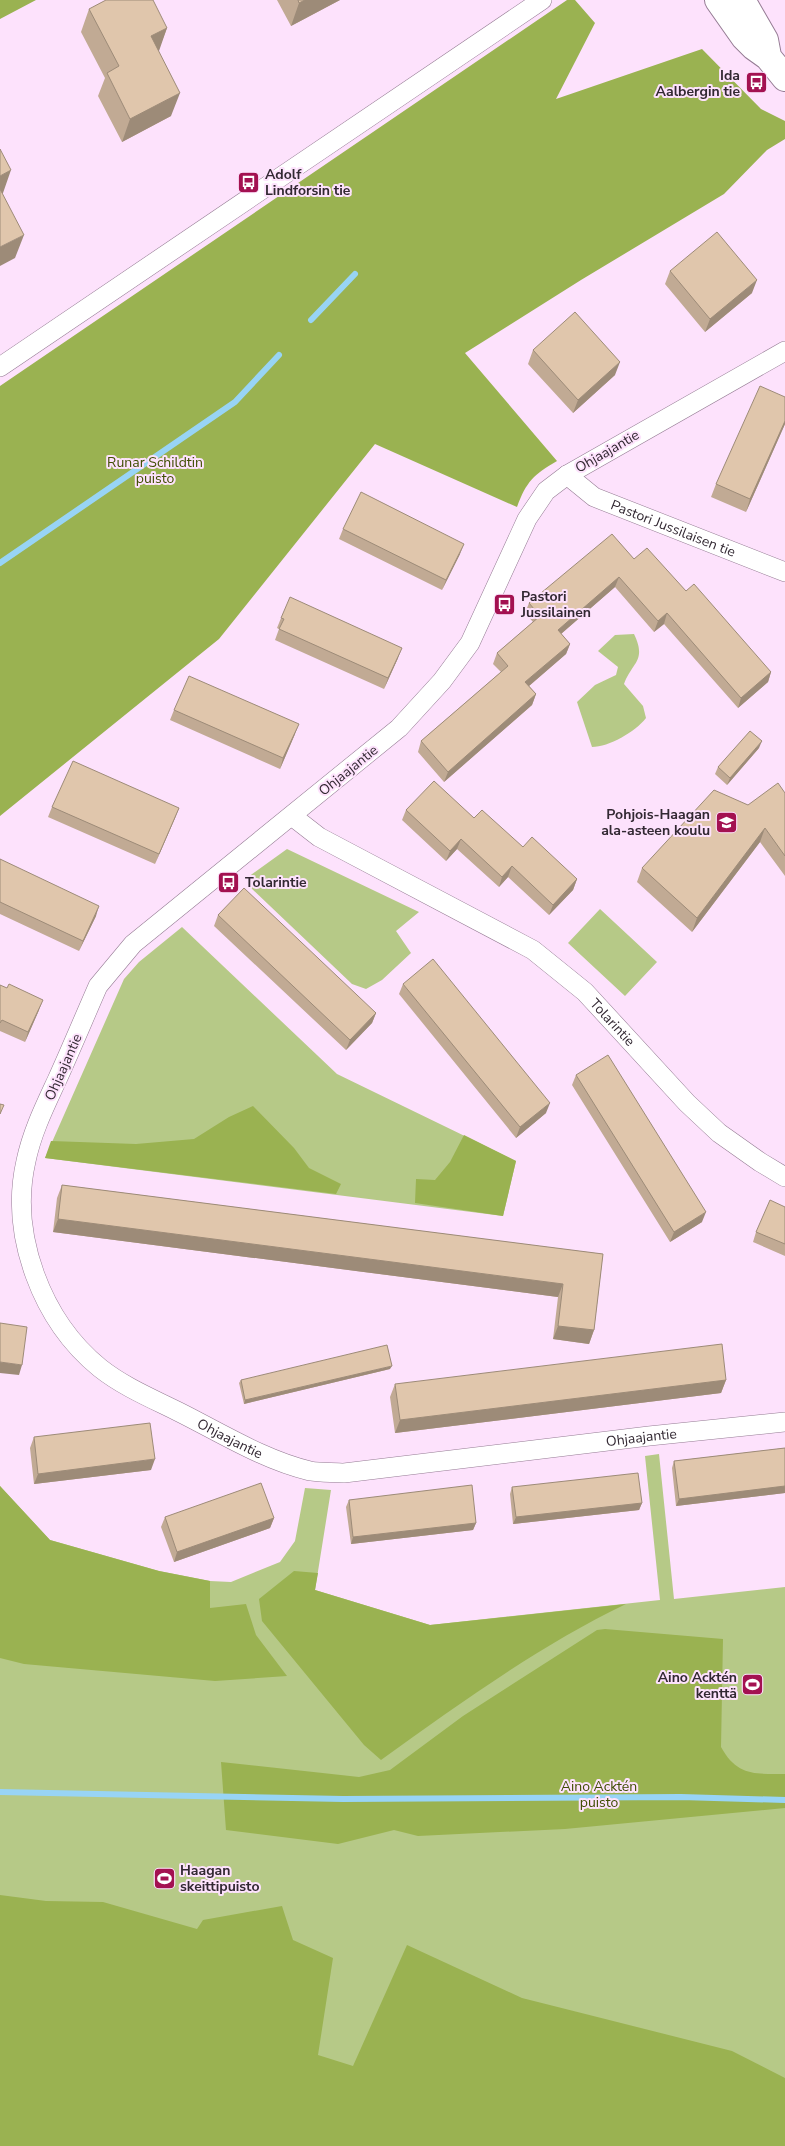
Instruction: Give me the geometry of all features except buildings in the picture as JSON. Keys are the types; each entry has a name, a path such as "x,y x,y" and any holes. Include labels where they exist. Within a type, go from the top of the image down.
{"main road":[{"path":"718,0 744,37 768,57 785,78"},
{"path":"742,0 765,40 768,57"}],"street":[{"path":"0,367 542,0"},
{"name":"Ohjaajantie","path":"785,351 567,475 546,491 527,519 470,643 442,681 400,728 133,944 98,986 36,1128 26,1162 23,1215 30,1258 39,1287 56,1319 100,1368 128,1387 278,1460 311,1471 344,1473 649,1436 785,1422"},
{"name":"Pastori Jussilaisen tie","path":"567,475 594,497 785,572"},
{"name":"Tolarintie","path":"292,816 319,837 533,950 585,992 687,1104 719,1133 785,1177"}],"green space":[{"path":"0,0 36,0 0,19"},
{"name":"Runar Schildtin puisto","path":"567,0 575,0 595,23 556,99 702,49 761,109 785,121 785,139 767,150 724,194 581,280 465,353 557,461 532,479 517,507 375,444 219,639 0,816 0,386"},
{"path":"634,634 638,643 639,656 624,684 643,706 646,718 614,742 592,747 577,702 595,685 616,675 618,667 598,651 615,635"},
{"path":"287,849 419,912 396,931 411,953 382,980 366,989 352,984 250,887 248,877"},
{"path":"600,909 657,962 625,996 568,943"},
{"path":"182,927 337,1074 516,1161 503,1216 45,1158 124,979 139,962"},
{"path":"253,1106 294,1148 309,1168 341,1184 336,1194 45,1158 51,1141 136,1144 194,1139 229,1117"},
{"path":"464,1135 516,1161 503,1216 415,1203 416,1179 435,1180 450,1162"},
{"name":"Aino Acktén puisto","path":"659,1454 674,1599 785,1587 785,2146 0,2146 0,1486 50,1540 159,1571 210,1581 231,1582 280,1562 295,1541 305,1488 331,1490 315,1590 430,1625 660,1600 645,1456"},
{"path":"0,1486 50,1540 159,1571 210,1581 210,1608 246,1604 256,1635 287,1676 215,1681 24,1664 0,1658"},
{"path":"294,1571 318,1573 315,1590 430,1625 626,1604 562,1638 500,1676 381,1760 364,1745 262,1621 259,1599"},
{"name":"Aino Acktén puisto","path":"605,1629 723,1639 721,1747 727,1756 740,1768 756,1773 785,1774 785,1808 565,1829 418,1836 394,1830 338,1844 226,1830 221,1762 359,1777 390,1770 463,1716 597,1630"},
{"path":"0,1895 46,1901 103,1902 197,1929 203,1920 282,1906 293,1940 333,1958 318,2055 353,2066 407,1945 522,1998 732,2051 785,2078 785,2146 0,2146"}],"waterway":[{"path":"311,320 355,274"},
{"path":"0,563 235,402 279,355"},
{"path":"0,1792 343,1799 681,1797 785,1800"}],"place":[{"name":"Ida Aalbergin tie","path":"756,83"},
{"name":"Adolf Lindforsin tie","path":"249,182"},
{"name":"Pastori Jussilainen","path":"505,604"},
{"name":"Pohjois-Haagan ala-asteen koulu","path":"726,822"},
{"name":"Tolarintie","path":"229,882"},
{"name":"Aino Acktén kenttä","path":"753,1685"},
{"name":"Haagan skeittipuisto","path":"164,1878"}]}
